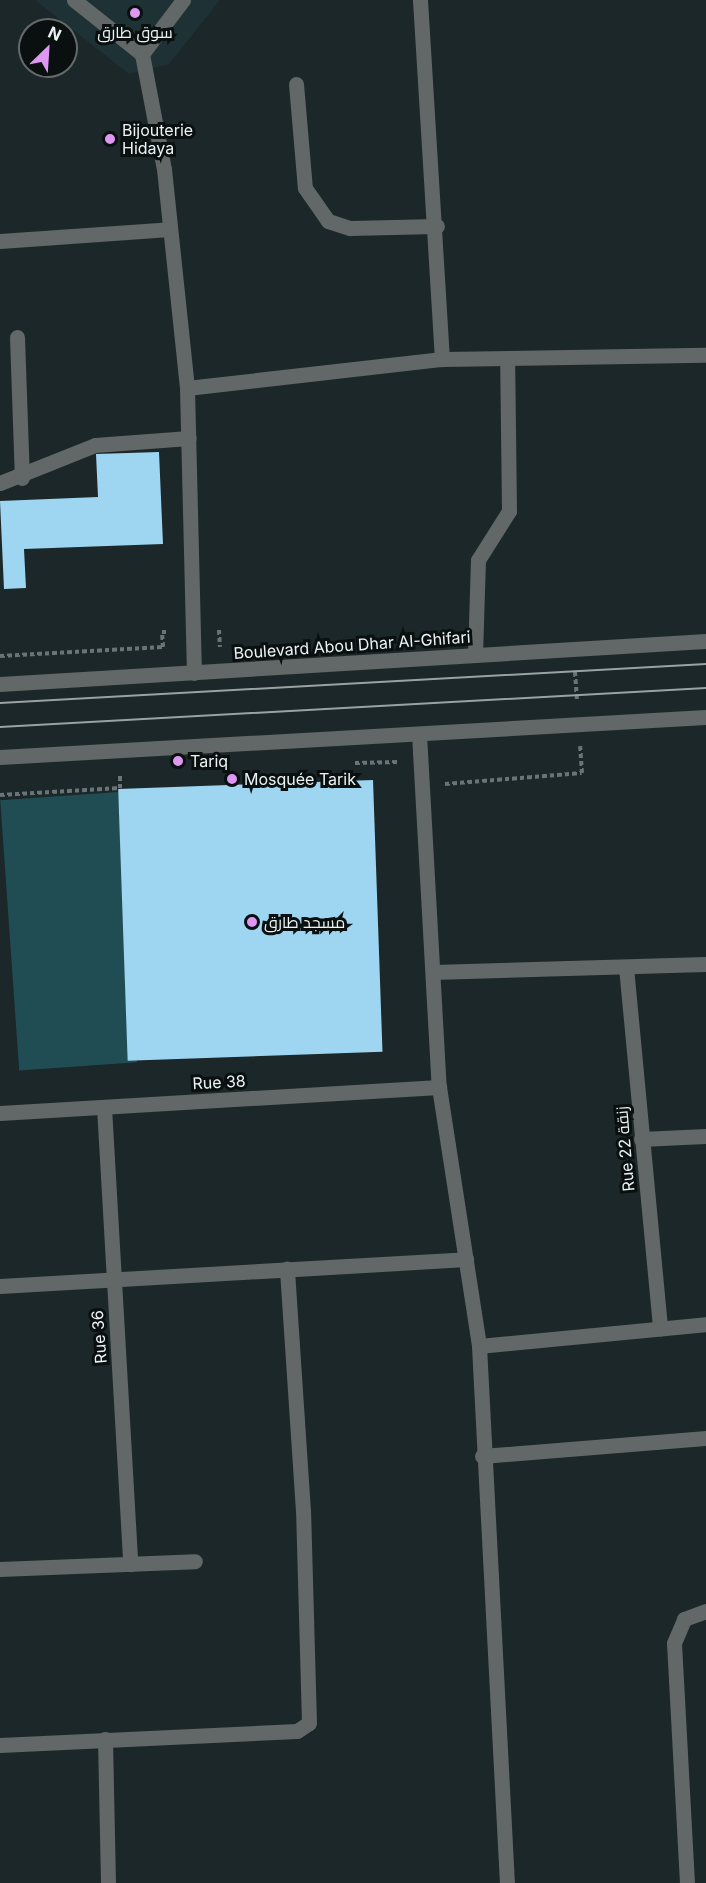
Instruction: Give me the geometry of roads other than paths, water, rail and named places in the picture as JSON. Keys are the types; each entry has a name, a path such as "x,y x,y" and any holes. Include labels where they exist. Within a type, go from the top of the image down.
{"street":[{"path":"74,0 142,54 170,229 187,388 194,673"},
{"path":"142,54 183,0"},
{"path":"420,0 437,226 442,359"},
{"path":"296,84 305,188 328,221 350,228 437,226"},
{"path":"0,241 170,229"},
{"path":"17,337 22,478"},
{"path":"187,388 442,359 706,355"},
{"path":"475,655 478,560 509,511 507,358"},
{"path":"0,483 22,478 95,446 189,438"},
{"name":"Boulevard Abou Dhar Al-Ghifari","path":"0,684 706,641"},
{"path":"0,758 706,717"},
{"path":"419,734 439,1087 479,1346 482,1456 507,1883"},
{"path":"433,972 706,964"},
{"name":"Rue 22 زنقة","path":"626,968 660,1328"},
{"name":"Rue 38","path":"0,1113 439,1087"},
{"name":"Rue 36","path":"104,1107 130,1564"},
{"path":"641,1139 706,1136"},
{"path":"0,1286 114,1283 287,1269 466,1259"},
{"path":"0,1745 297,1731 309,1723 303,1511 287,1269"},
{"path":"479,1346 706,1324"},
{"path":"482,1456 706,1438"},
{"path":"0,1569 195,1561"},
{"path":"687,1883 674,1643 684,1619 706,1611"},
{"path":"105,1739 108,1883"}],"tram line":[{"path":"0,703 706,664"},
{"path":"0,727 706,688"}],"place":[{"name":"سوق طارق","path":"135,13"},
{"name":"Bijouterie Hidaya","path":"110,139"},
{"name":"Tariq","path":"178,761"},
{"name":"Mosquée Tarik","path":"232,779"},
{"name":"مسجد طارق","path":"252,922"}]}
